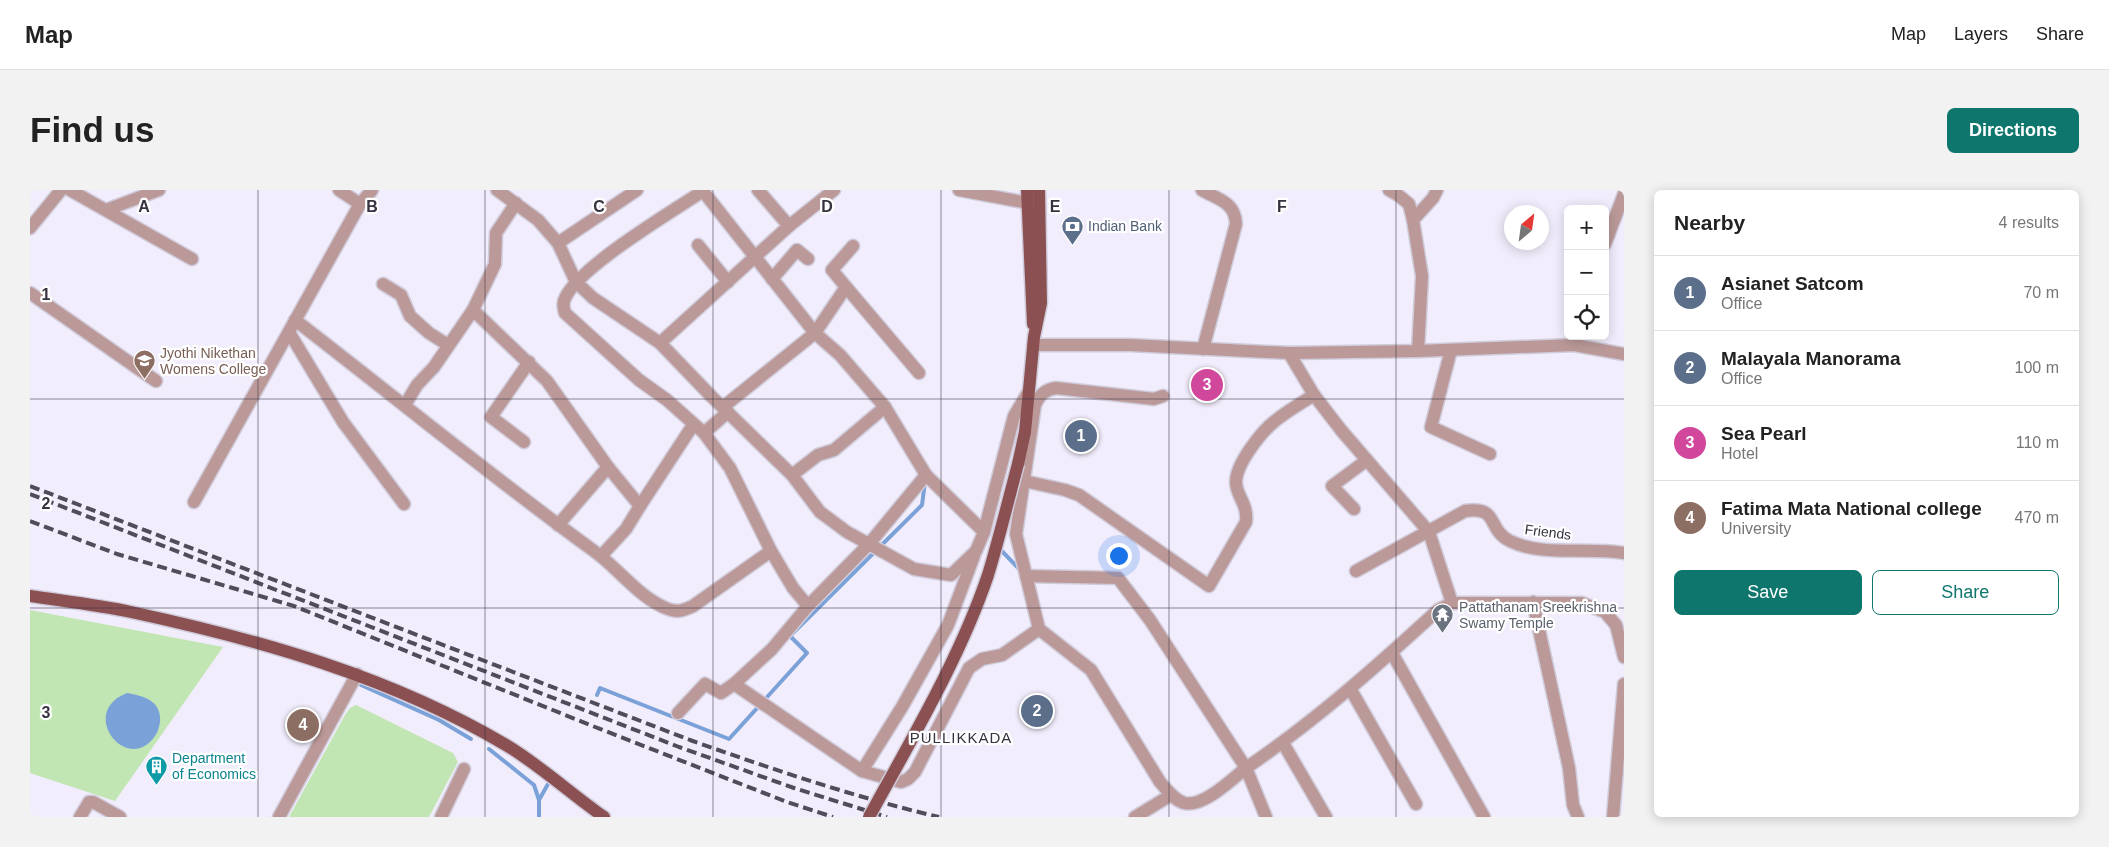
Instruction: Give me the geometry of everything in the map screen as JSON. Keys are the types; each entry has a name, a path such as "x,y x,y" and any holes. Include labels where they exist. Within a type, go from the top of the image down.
{"main road":[{"path":"868,817 922,722 960,643 987,575 1018,464 1025,432 1034,341 1041,303 1039,190"},
{"path":"1028,196 1030,303 1034,341"},
{"path":"30,596 139,614 260,644 356,674 442,711 507,746 532,762 604,817"}],"street":[{"path":"30,228 61,190"},
{"path":"70,190 192,259"},
{"path":"106,210 159,190"},
{"path":"339,190 360,204"},
{"path":"194,502 360,204 372,190"},
{"path":"497,190 538,220 558,243 576,282 593,298 660,343 725,410 792,474 820,512 847,532 914,569 951,574 976,551"},
{"path":"558,243 637,190"},
{"path":"758,190 790,226"},
{"path":"660,343 790,226 834,190"},
{"path":"959,190 1028,196"},
{"path":"1202,190 1232,207 1236,213 1236,224 1203,349"},
{"path":"1389,190 1409,204 1413,220 1422,276 1418,352"},
{"path":"1413,220 1434,198 1437,190"},
{"path":"808,606 794,588 771,551 730,468 704,433 667,400 639,380 565,313 564,302 576,282 613,250 704,191 815,333 840,355 885,407 926,475 984,532"},
{"path":"1609,233 1624,194"},
{"path":"405,405 473,310 494,264 496,233 516,203"},
{"path":"698,245 728,282"},
{"path":"853,246 832,270 919,373"},
{"path":"772,279 797,250 808,259"},
{"path":"383,284 401,295 410,316 429,333 448,345"},
{"path":"704,433 725,410 815,333 846,287"},
{"path":"30,293 156,381"},
{"path":"473,310 547,381 608,466 640,506"},
{"path":"296,320 511,490 600,556 653,602 670,610 681,612 693,606 771,551"},
{"path":"289,332 343,422 404,504"},
{"path":"1034,341 1289,353 1418,352 1575,341 1624,354"},
{"path":"1451,350 1431,427 1490,454"},
{"path":"1289,353 1314,394 1367,460 1429,532 1452,604"},
{"path":"524,442 491,416 529,362"},
{"path":"862,772 902,707 948,625 984,532 1014,416 1029,386 1043,393"},
{"path":"1163,396 1154,399 1056,388 1039,396 1035,405 1016,534 1039,629 1091,670 1160,782 1171,795 1184,803 1196,803 1206,799 1246,768 1283,743 1351,690 1438,610 1452,604 1582,603 1605,612 1616,625 1624,657"},
{"path":"1024,481 1079,495 1209,586 1246,522 1247,513 1236,485 1236,474 1240,466 1249,450 1273,422 1314,394"},
{"path":"792,474 818,455 834,450 885,407"},
{"path":"600,556 626,529 693,425"},
{"path":"1354,510 1332,486 1367,460"},
{"path":"558,525 608,466"},
{"path":"678,713 705,684 721,693 734,684 772,649 808,606 870,544 926,475"},
{"name":"Friends","path":"1429,532 1465,511 1478,509 1490,516 1496,531 1510,541 1529,548 1608,550 1624,553"},
{"path":"1356,571 1429,532"},
{"path":"1026,576 1118,578 1150,620 1246,768 1266,817"},
{"path":"1533,602 1569,768 1573,805 1578,817"},
{"path":"734,684 862,772 901,782 908,779 915,772 969,668 982,659 1002,656 1039,629"},
{"path":"1392,653 1484,817"},
{"path":"279,817 356,674"},
{"path":"1613,817 1624,684"},
{"path":"1351,690 1416,804"},
{"path":"1283,743 1326,817"},
{"path":"441,817 464,769"},
{"path":"1135,817 1171,795"},
{"path":"80,817 87,804 93,802 120,817"}],"green space":[{"path":"30,610 223,647 115,801 30,773"},
{"path":"356,705 453,753 458,762 429,817 289,817 345,715 350,708"}],"water":[{"path":"127,693 151,701 155,704 160,715 158,731 155,736 144,746 132,749 121,745 112,737 107,726 106,713 113,702"}],"waterway":[{"path":"597,695 600,688 729,739 807,653 790,636 922,505 925,482"},
{"path":"999,548 1020,570"},
{"path":"361,685 439,720 471,739"},
{"path":"489,749 534,785 539,800 539,817"},
{"path":"539,800 548,784"}],"railway":[{"path":"30,486 690,740 813,782 939,817"},
{"path":"30,494 679,747 794,788 887,817"},
{"path":"30,521 117,554 294,606 590,725 787,802 833,817"}],"place":[{"name":"Indian Bank","path":"1072,245"},
{"name":"Jyothi Nikethan Womens College","path":"144,380"},
{"name":"Sea Pearl","path":"1207,385"},
{"name":"Asianet Satcom","path":"1081,436"},
{"name":"Pattathanam Sreekrishna Swamy Temple","path":"1443,634"},
{"name":"Malayala Manorama","path":"1037,711"},
{"name":"Fatima Mata National college","path":"303,725"},
{"name":"Department of Economics","path":"156,785"}],"district":[{"name":"PULLIKKADA","path":"961,737"}]}
